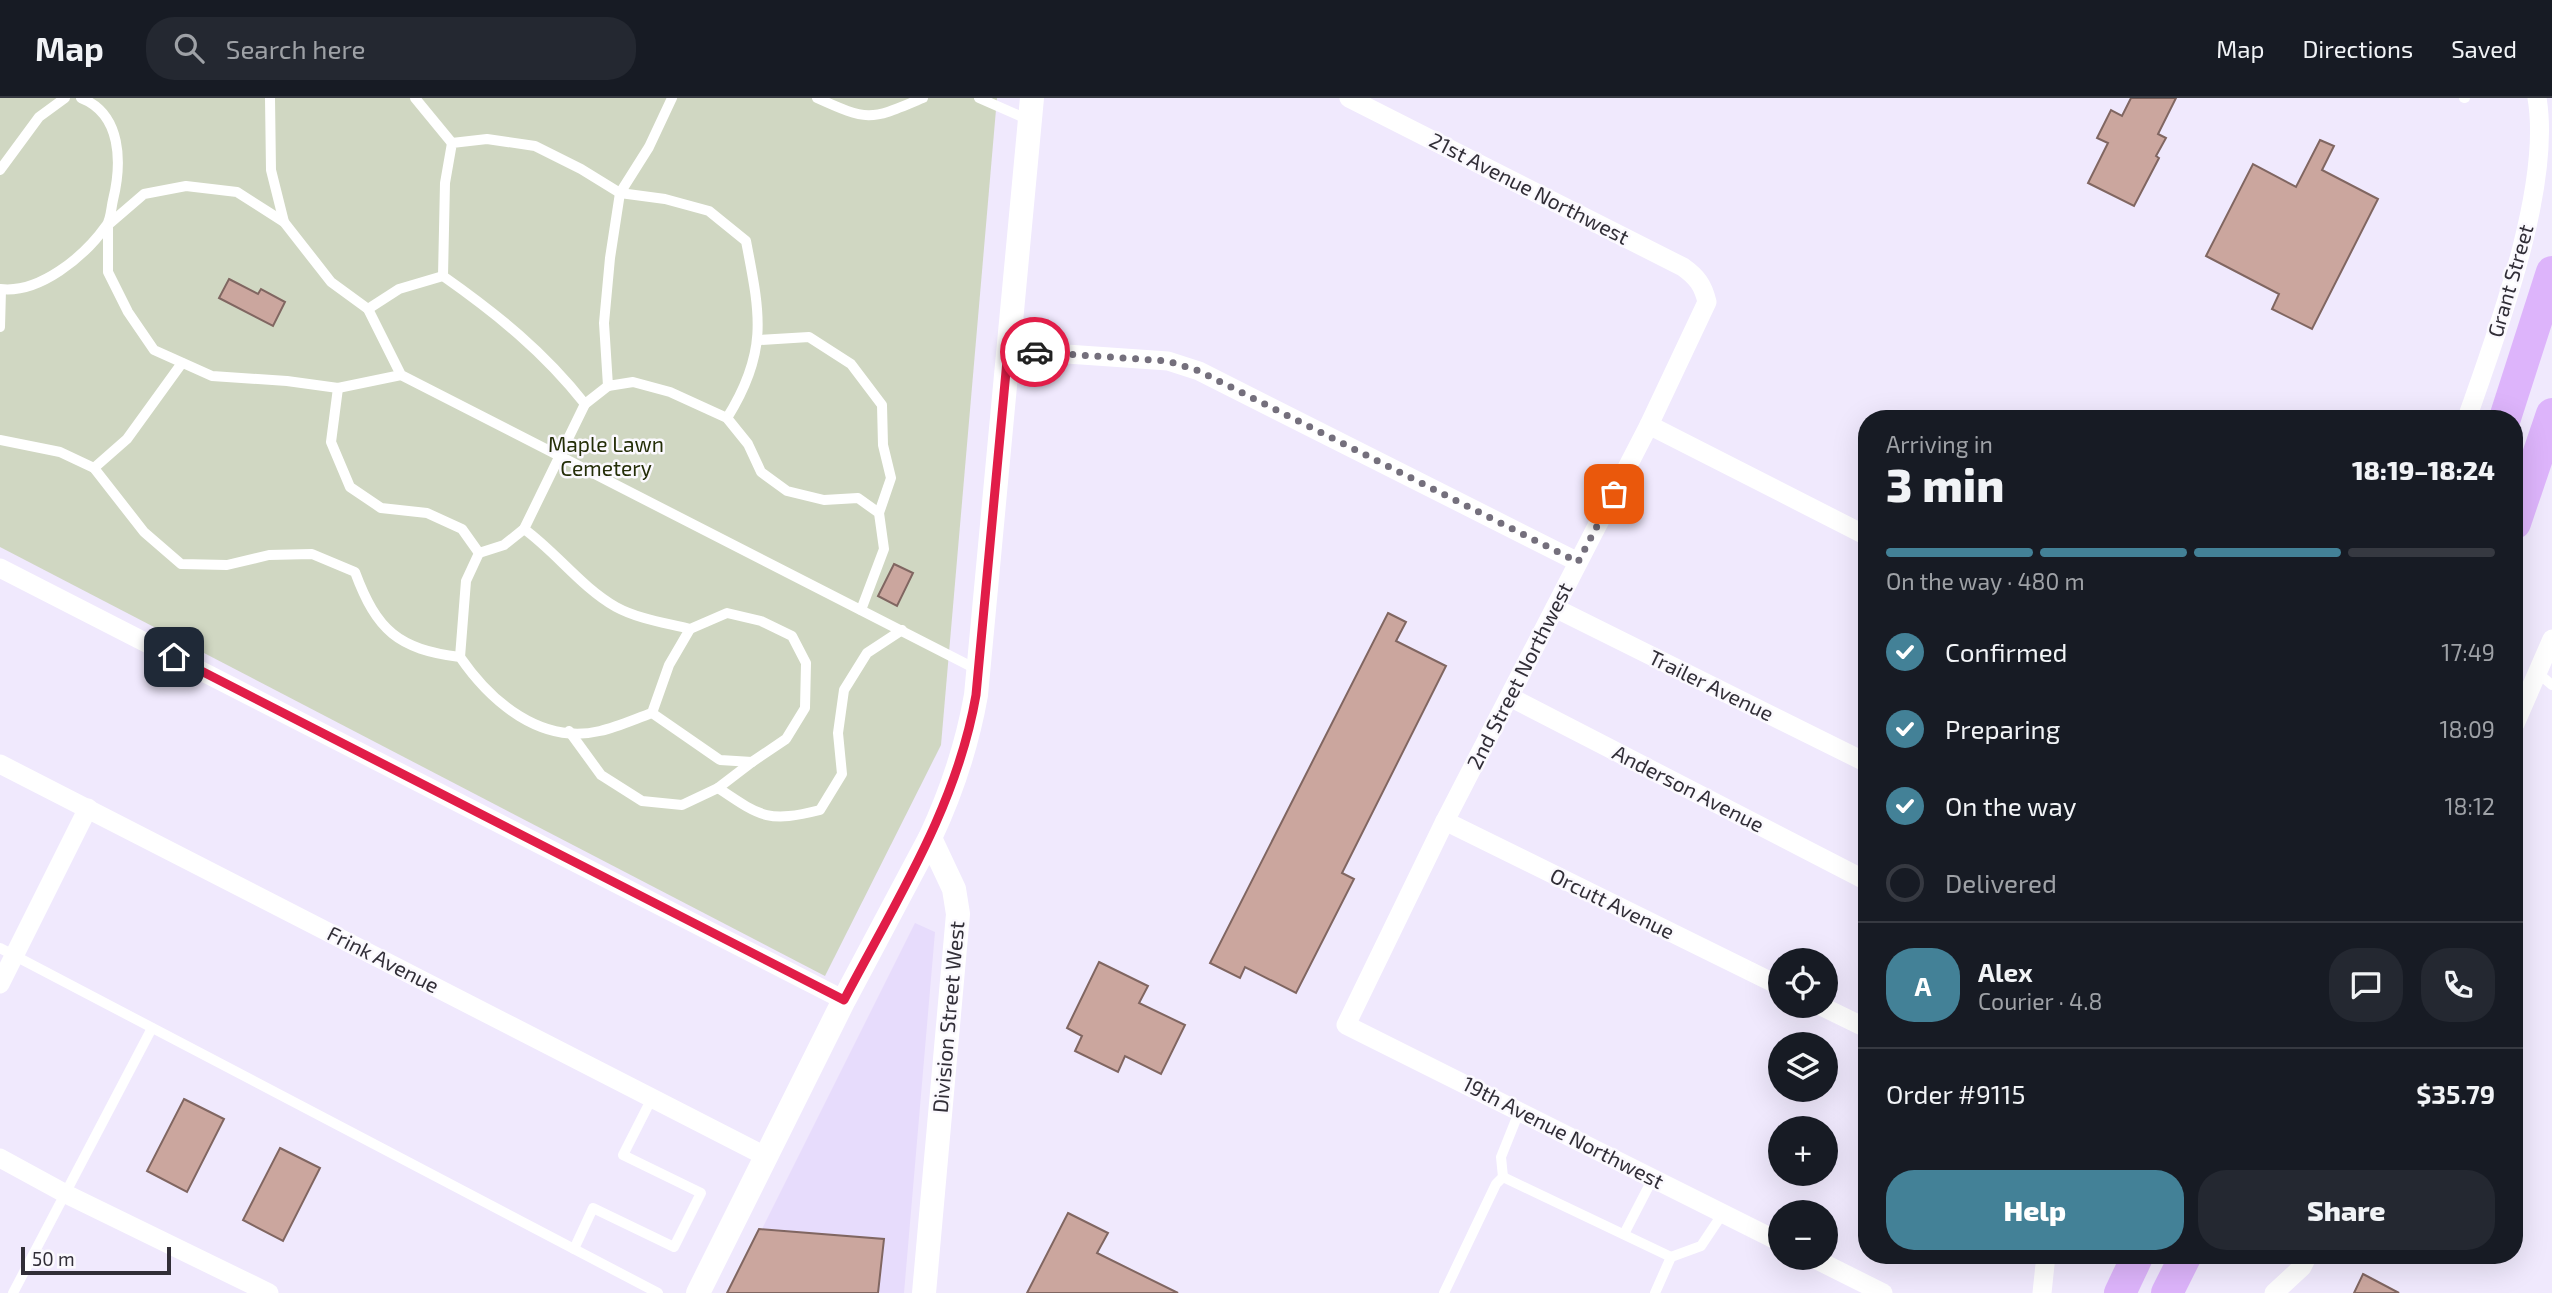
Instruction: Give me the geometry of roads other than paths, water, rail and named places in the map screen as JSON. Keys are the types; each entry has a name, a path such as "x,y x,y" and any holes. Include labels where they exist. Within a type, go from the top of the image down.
{"main road":[{"path":"2508,410 2552,272"},
{"path":"2523,499 2552,414"},
{"path":"2120,1293 2134,1264"},
{"path":"2167,1293 2182,1264"}],"street":[{"name":"21st Avenue Northwest","path":"1349,98 1683,267 1696,276 1704,288"},
{"name":"Grant Street","path":"2470,410 2521,254 2532,210 2542,135 2537,98"},
{"path":"698,1293 844,1000 930,838 957,774 969,736 979,671 1031,109"},
{"name":"2nd Street Northwest","path":"1346,1025 1445,821 1650,425 1703,314 1707,302 1704,288"},
{"path":"1008,350 1168,361 1199,371 1578,562"},
{"path":"1650,425 1858,531"},
{"path":"0,568 844,1000"},
{"name":"Trailer Avenue","path":"1555,608 1858,759"},
{"path":"2523,712 2545,679 2552,639"},
{"name":"Anderson Avenue","path":"1510,697 1858,876"},
{"name":"Frink Avenue","path":"0,764 765,1156"},
{"path":"0,984 7,951 88,808"},
{"name":"Orcutt Avenue","path":"1445,821 1768,980"},
{"name":"Division Street West","path":"924,1293 958,914 954,889 930,838"},
{"path":"1838,1013 1858,1021"},
{"name":"19th Avenue Northwest","path":"1346,1025 1768,1236"},
{"path":"0,1158 66,1194 269,1293"},
{"path":"2042,1293 2045,1264"},
{"path":"2274,1293 2303,1264"},
{"path":"1837,1270 1883,1293"}],"lane":[{"path":"0,170 39,117 65,98"},
{"path":"81,98 97,104 117,138 118,181 108,225 108,272 128,312 154,350 212,376 287,381 338,388 401,375"},
{"path":"270,98 271,170 284,222"},
{"path":"415,98 452,143 445,183 443,276"},
{"path":"608,386 604,323 620,193 649,147 672,98"},
{"path":"817,98 858,116 882,115 923,98"},
{"path":"979,98 1031,109"},
{"path":"452,143 487,139 535,146 581,169 620,193 664,199 709,211 746,241 760,340 747,387 727,418"},
{"path":"0,327 0,289 36,287 66,266 144,194 186,186 237,192 284,222 331,282 368,309 401,375 979,671"},
{"path":"368,309 399,289 443,276"},
{"path":"443,276 523,335 556,368 585,404"},
{"path":"760,340 810,337 851,364 882,405 883,446 891,478 879,513 884,549 861,610"},
{"path":"94,468 127,439 182,363"},
{"path":"652,713 598,732 548,731 513,713 479,686 460,657 466,581 479,553 504,545 524,528 585,404 608,386 633,382 670,392 727,418 748,444 761,471 787,491 824,500 858,498 879,513"},
{"path":"338,388 331,442 350,487 381,508 427,513 462,529 479,553"},
{"path":"0,440 60,453 94,468 144,532 181,564 227,565 269,555 312,554 355,572 367,605 390,634 426,652 460,657"},
{"path":"524,528 581,581 617,607 690,629"},
{"path":"569,731 601,775 642,801 682,805 718,788 786,739 805,708 806,663 792,636 761,621 727,614 690,629 669,665 652,713"},
{"path":"718,788 751,810 783,819 820,810 842,774 838,733 844,690 867,653 902,630"},
{"path":"652,713 720,760 752,762"},
{"path":"7,951 658,1293"},
{"path":"13,1293 152,1028"},
{"path":"574,1249 593,1208 674,1247 701,1193 623,1155 652,1098"},
{"path":"1503,1177 1501,1157 1520,1112"},
{"path":"1503,1177 1671,1257"},
{"path":"1444,1293 1496,1184 1503,1177"},
{"path":"1624,1234 1653,1178"},
{"path":"1655,1293 1671,1257 1701,1246 1723,1213"}],"park label":[{"name":"Maple Lawn Cemetery","path":"606,457"}]}
